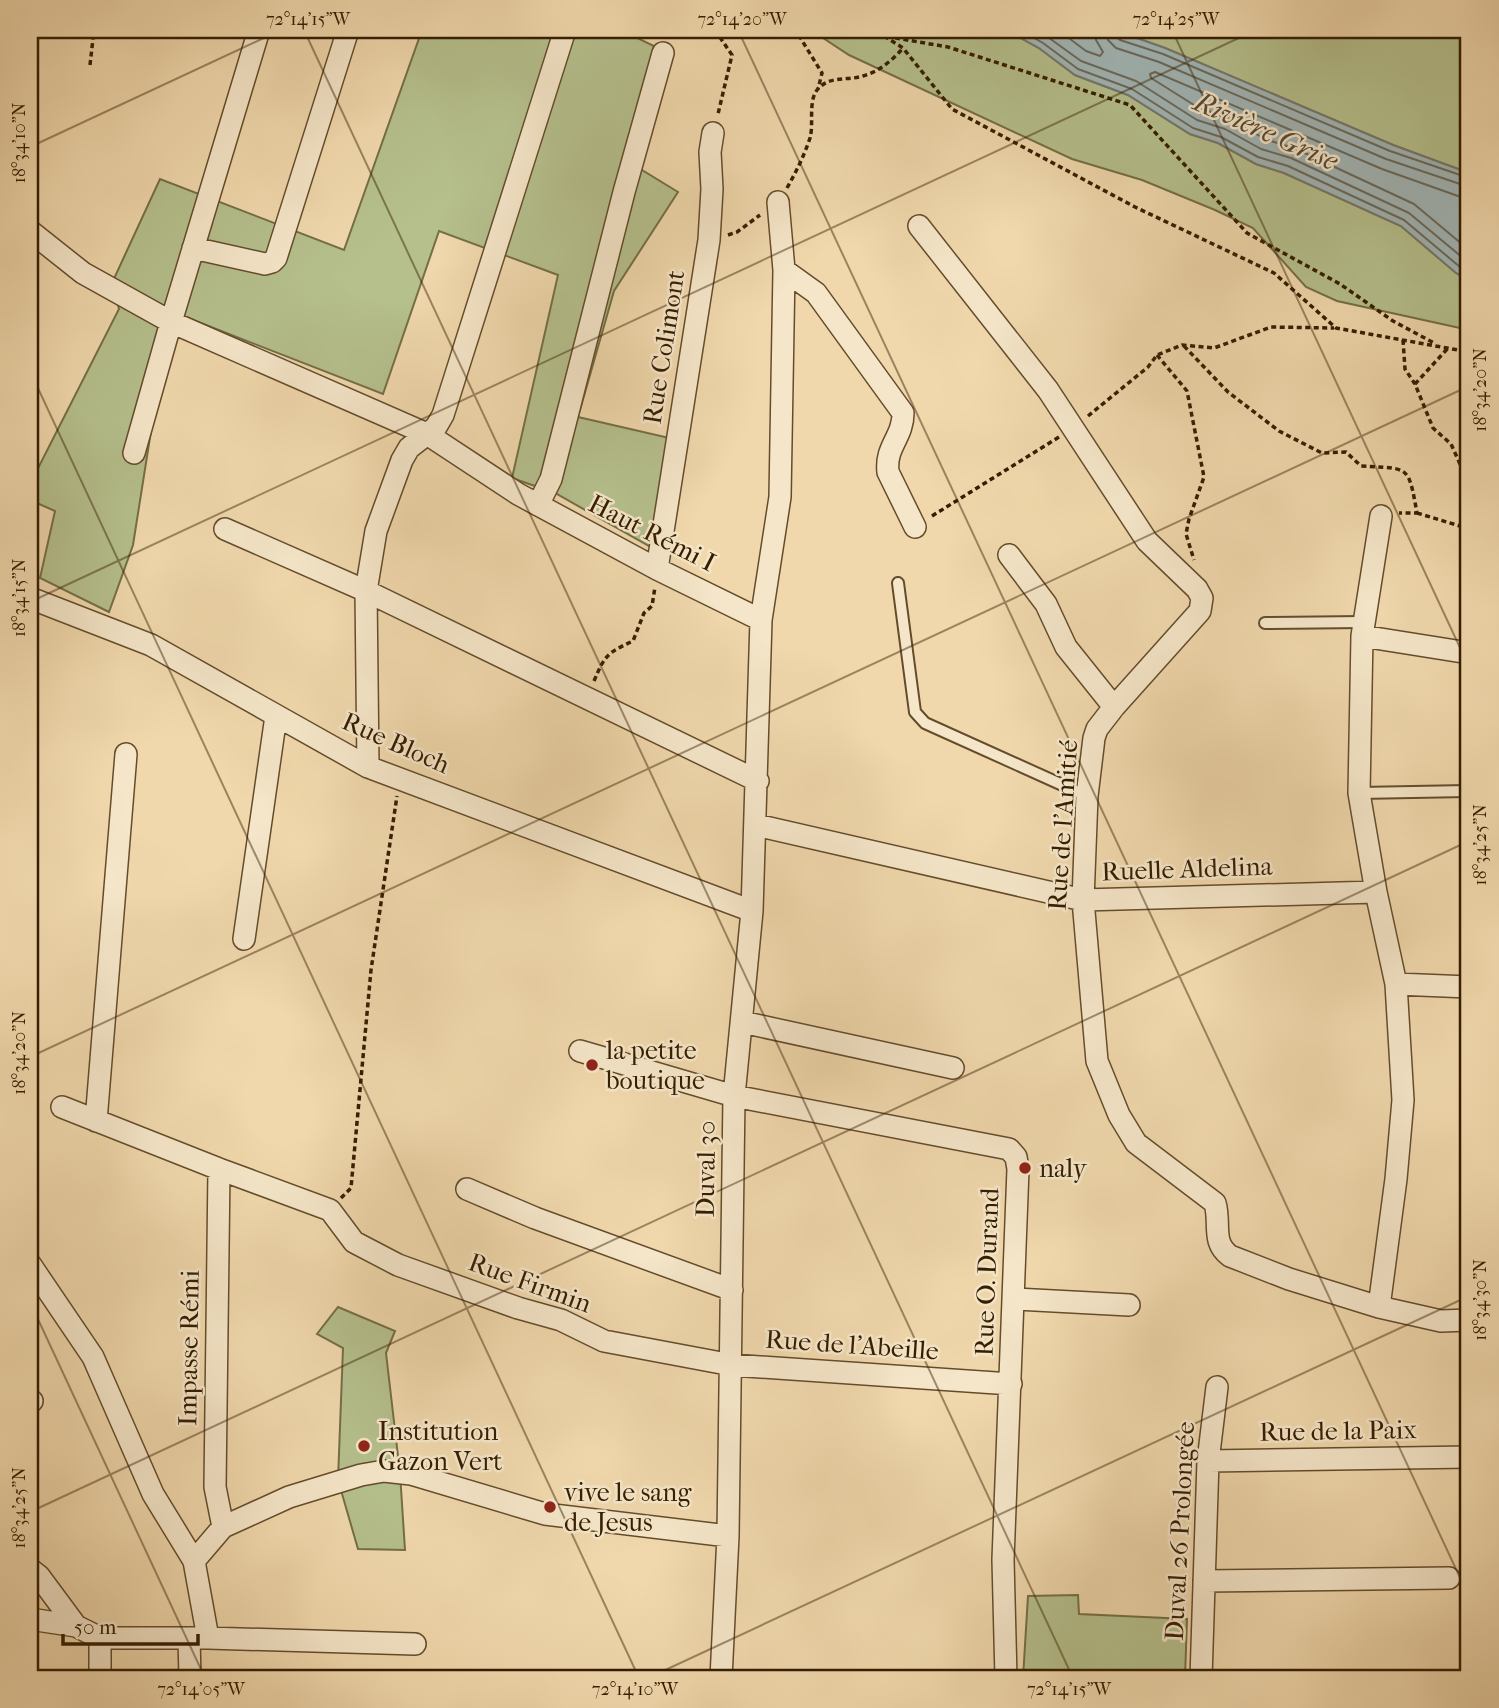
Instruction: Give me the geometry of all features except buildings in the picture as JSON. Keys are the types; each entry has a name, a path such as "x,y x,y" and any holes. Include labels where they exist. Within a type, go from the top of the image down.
{"street":[{"path":"134,453 259,30"},
{"path":"193,248 265,264 275,258 348,30"},
{"path":"368,767 366,590 376,531 402,460 410,447 436,427 443,415 565,30"},
{"path":"538,505 554,468 624,192 663,53"},
{"name":"Rue Colimont","path":"657,569 709,240 712,189 710,152 713,133"},
{"name":"Duval 30","path":"721,1678 732,1365 734,1096 752,911 761,620 779,497 784,270 778,202"},
{"path":"919,226 1022,355 1147,541 1197,589"},
{"name":"Haut Rémi I","path":"30,231 83,273 171,322 427,434 518,494 657,569 761,620"},
{"path":"784,270 816,293 902,413 900,433 888,453 888,472 915,527"},
{"path":"1381,516 1363,629 1359,793 1376,892 1396,984 1403,1100 1396,1179 1379,1307 1441,1321 1469,1320"},
{"path":"225,529 366,590 758,781"},
{"path":"1009,555 1046,604 1066,647 1114,707"},
{"name":"Rue de l'Amitié","path":"1197,589 1202,598 1200,611 1114,707 1097,729 1094,738 1087,796 1083,900 1097,1061 1119,1115 1136,1143 1215,1203 1218,1214 1218,1244 1222,1250 1230,1256 1289,1279 1379,1307"},
{"name":"Rue Bloch","path":"30,598 151,645 368,767 752,911"},
{"path":"1363,629 1469,653"},
{"path":"244,939 276,716"},
{"path":"96,1121 127,754"},
{"name":"Ruelle Aldelina","path":"756,825 1083,900 1376,892"},
{"path":"1396,984 1469,987"},
{"path":"742,1022 953,1068"},
{"path":"580,1051 734,1096"},
{"name":"Rue O. Durand","path":"734,1096 1009,1149 1016,1157 1018,1169 1014,1299 1003,1560 1006,1678"},
{"path":"62,1107 330,1210"},
{"name":"Impasse Rémi","path":"219,1169 215,1487 223,1527"},
{"path":"467,1189 732,1290"},
{"name":"Rue Firmin","path":"330,1210 354,1242 398,1265 561,1320 604,1341 732,1365"},
{"path":"30,1264 93,1357 153,1494 194,1561 198,1638 190,1678"},
{"path":"1014,1299 1129,1305"},
{"name":"Rue de l'Abeille","path":"732,1365 1011,1384"},
{"name":"Duval 26 Prolongée","path":"1200,1678 1208,1461 1217,1387"},
{"name":"Rue de la Paix","path":"1208,1461 1469,1457"},
{"path":"194,1561 223,1527 289,1497 361,1475 384,1471 411,1474 545,1514 728,1536"},
{"path":"30,1569 39,1576 76,1626"},
{"path":"1204,1581 1449,1578"},
{"path":"30,1619 76,1626 100,1638 415,1644"},
{"path":"100,1638 100,1678"}],"lane":[{"path":"898,583 915,712 919,718 1087,796"},
{"path":"1265,623 1363,629"},
{"path":"1359,793 1467,791"}],"path":[{"path":"90,65 94,30"},
{"path":"713,133 732,55 715,30"},
{"path":"709,240 737,232 778,202 798,168 811,136 814,97 822,73 798,34 792,30"},
{"path":"871,30 903,48 952,109 1135,207 1274,273 1336,328"},
{"path":"884,36 948,47 1130,105 1247,233 1340,284 1393,321 1439,346"},
{"path":"818,89 837,78 863,76 893,60 903,48"},
{"path":"915,527 1073,428 1147,367 1157,355 1182,345 1214,348 1271,327 1336,328 1469,352"},
{"path":"1403,340 1405,369 1415,384 1433,428 1451,444 1460,464 1469,470"},
{"path":"1182,345 1228,392 1279,431 1322,453 1346,452 1361,466 1400,468 1411,478 1417,513"},
{"path":"1415,384 1448,347"},
{"path":"1157,355 1187,391 1204,477 1186,534 1199,574 1197,589"},
{"path":"1381,516 1417,513 1460,526 1469,524"},
{"path":"582,696 595,680 601,661 614,650 633,641 645,613 652,607 657,569"},
{"path":"330,1210 351,1188 371,970 400,779"}],"green space":[{"path":"422,30 621,30 658,48 629,162 678,192 614,291 578,417 678,440 656,550 555,493 512,478 558,275 439,231 383,394 170,311 133,545 109,612 40,578 55,511 30,500 30,484 119,309 112,283 160,179 344,250"},
{"path":"811,30 1006,30 1039,48 1075,75 1128,95 1190,134 1218,143 1256,164 1284,173 1401,226 1456,273 1469,280 1469,330 1337,301 1306,287 1253,228 1142,180 1072,159 849,55"},
{"path":"1114,30 1469,30 1469,173 1393,145 1165,48"},
{"path":"338,1307 395,1331 386,1353 400,1473 405,1550 358,1549 338,1480 343,1348 317,1334"},
{"path":"1078,1595 1079,1614 1187,1619 1185,1678 1023,1678 1028,1596"}],"water":[{"name":"Rivière Grise","path":"1006,30 1114,30 1165,48 1393,145 1469,173 1469,280 1456,273 1401,226 1284,173 1256,164 1218,143 1190,134 1128,95 1075,75 1039,48"}],"place":[{"name":"la petite boutique","path":"592,1065"},
{"name":"naly","path":"1025,1168"},
{"name":"Institution Gazon Vert","path":"364,1446"},
{"name":"vive le sang de Jesus","path":"550,1507"}]}
